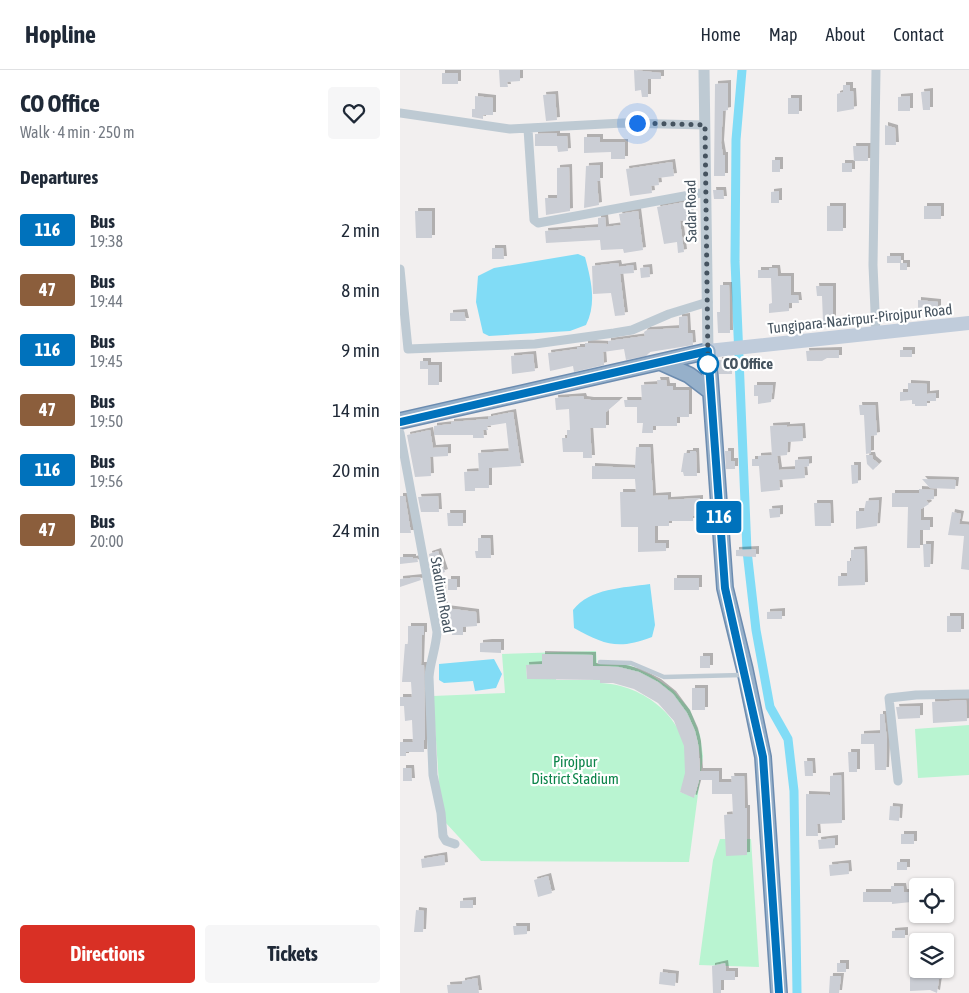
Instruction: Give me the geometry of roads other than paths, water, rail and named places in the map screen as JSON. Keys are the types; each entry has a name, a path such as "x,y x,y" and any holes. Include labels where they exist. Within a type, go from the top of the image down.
{"highway":[{"path":"400,422 708,351 725,588 763,757 779,993"},
{"path":"660,362 689,375 710,391"}],"main road":[{"name":"Tungipara-Nazirpur-Pirojpur Road","path":"708,351 969,323"}],"street":[{"name":"Sadar Road","path":"704,70 708,351"},
{"path":"876,70 873,266 876,334"},
{"path":"400,113 486,127 528,129 623,122 705,125"},
{"path":"528,129 534,220 538,223 706,192"},
{"path":"400,269 408,349 535,344 614,334 632,330 669,314 708,302"},
{"name":"Stadium Road","path":"400,433 437,632 436,647 430,664 429,678 433,775 441,813 443,836 446,841 455,844"},
{"path":"898,780 889,698 916,695 969,694"}],"lane":[{"path":"600,662 631,663 664,677 746,675"}],"water":[{"path":"578,254 585,257 592,291 591,308 586,325 570,331 489,336 483,333 476,302 478,276 494,268"},
{"path":"650,584 655,625 652,637 630,643 612,644 603,642 574,628 573,610 588,597 608,590"},
{"path":"494,659 502,674 496,688 475,691 473,681 444,683 439,680 439,664"}],"waterway":[{"path":"742,70 736,140 735,261 747,551 756,630 770,707 788,739 794,791 797,993"}],"place":[{"name":"CO Office","path":"708,364"}],"park label":[{"name":"Pirojpur District Stadium","path":"575,770"}]}
